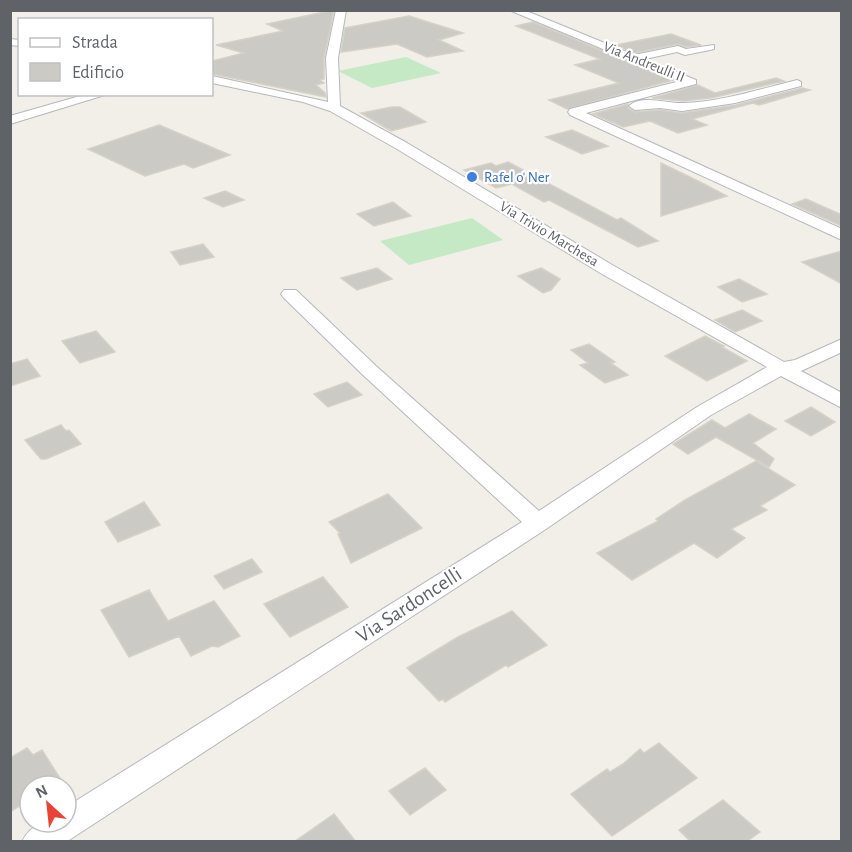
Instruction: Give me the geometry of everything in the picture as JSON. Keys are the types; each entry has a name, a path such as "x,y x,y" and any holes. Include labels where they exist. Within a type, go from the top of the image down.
{"street":[{"path":"334,108 332,58 341,10"},
{"name":"Via Andreulli II","path":"514,10 692,82 574,112 842,235"},
{"path":"635,58 678,49 685,52 710,47"},
{"name":"Via Trivio Marchesa","path":"213,80 306,99 334,108 842,402"},
{"path":"614,102 631,106 660,104 682,107 735,99 797,84"},
{"path":"10,120 95,96"},
{"path":"290,294 369,370 538,523"},
{"name":"Via Sardoncelli","path":"38,842 538,523 704,411 780,368 800,365 842,345"}],"green space":[{"path":"406,57 441,73 372,88 338,71"},
{"path":"472,218 503,240 409,265 380,241"}],"building":[{"path":"334,10 324,58 324,79 320,80 324,83 316,85 326,97 213,74 213,61 244,53 216,45 283,31 267,24"},
{"path":"409,16 463,33 439,40 463,51 427,57 397,44 341,52 345,28"},
{"path":"533,22 673,80 567,109 549,100 619,83 575,65 600,59 516,26"},
{"path":"671,34 701,45 686,47 678,44 634,53 616,45"},
{"path":"776,78 784,81 711,98 683,101 652,98 698,85 715,93"},
{"path":"802,88 810,90 759,105 753,103 692,119 707,125 678,133 650,121 623,127 593,114 628,104 628,108 635,112 660,110 682,113 736,105"},
{"path":"400,107 426,122 391,131 361,113"},
{"path":"159,125 230,155 193,168 184,164 145,176 88,149"},
{"path":"572,130 608,146 582,154 546,137"},
{"path":"508,162 617,220 621,218 658,241 638,247 549,200 544,202 512,184 496,188 464,170 491,163 496,166"},
{"path":"661,163 702,183 727,196 661,216"},
{"path":"225,191 244,200 223,207 204,198"},
{"path":"806,199 842,215 842,226 792,204"},
{"path":"393,202 411,216 374,226 357,214"},
{"path":"203,244 214,257 180,265 171,252"},
{"path":"842,251 842,284 802,262"},
{"path":"377,268 392,279 357,290 341,278"},
{"path":"541,268 560,279 551,290 543,293 518,276"},
{"path":"739,279 767,294 742,302 718,287"},
{"path":"742,310 762,321 735,332 715,320"},
{"path":"96,331 115,352 80,363 62,341"},
{"path":"705,336 747,361 707,381 665,356"},
{"path":"589,344 615,362 611,363 628,375 605,383 580,365 588,363 571,350"},
{"path":"27,359 40,376 10,386 10,364"},
{"path":"347,382 362,395 328,407 314,394"},
{"path":"811,407 835,422 811,436 785,421"},
{"path":"749,414 776,429 753,443 774,459 769,467 716,437 688,454 673,444 712,420 725,428"},
{"path":"61,425 66,431 69,430 81,444 41,459 25,440"},
{"path":"756,461 795,485 760,506 767,510 731,529 745,538 717,558 694,543 632,580 597,553 658,521 656,519 685,500"},
{"path":"388,494 422,528 351,563 338,534 340,533 329,522"},
{"path":"144,502 160,525 118,542 105,522"},
{"path":"252,559 262,572 224,589 214,576"},
{"path":"323,577 348,607 290,637 264,604"},
{"path":"149,590 168,621 214,601 240,636 218,647 212,646 191,656 179,636 129,657 101,610"},
{"path":"512,611 547,645 508,667 506,665 445,702 443,699 439,701 407,668 458,637"},
{"path":"659,743 697,778 612,836 571,794 607,769 610,772 623,764 640,749 644,753"},
{"path":"27,748 33,755 42,750 57,774 18,774 18,807 10,812 10,758"},
{"path":"425,768 446,790 410,815 389,791"},
{"path":"723,800 760,832 746,842 691,842 679,830"},
{"path":"334,814 356,842 294,842"}],"place":[{"name":"Rafel o' Ner","path":"472,177"}]}
